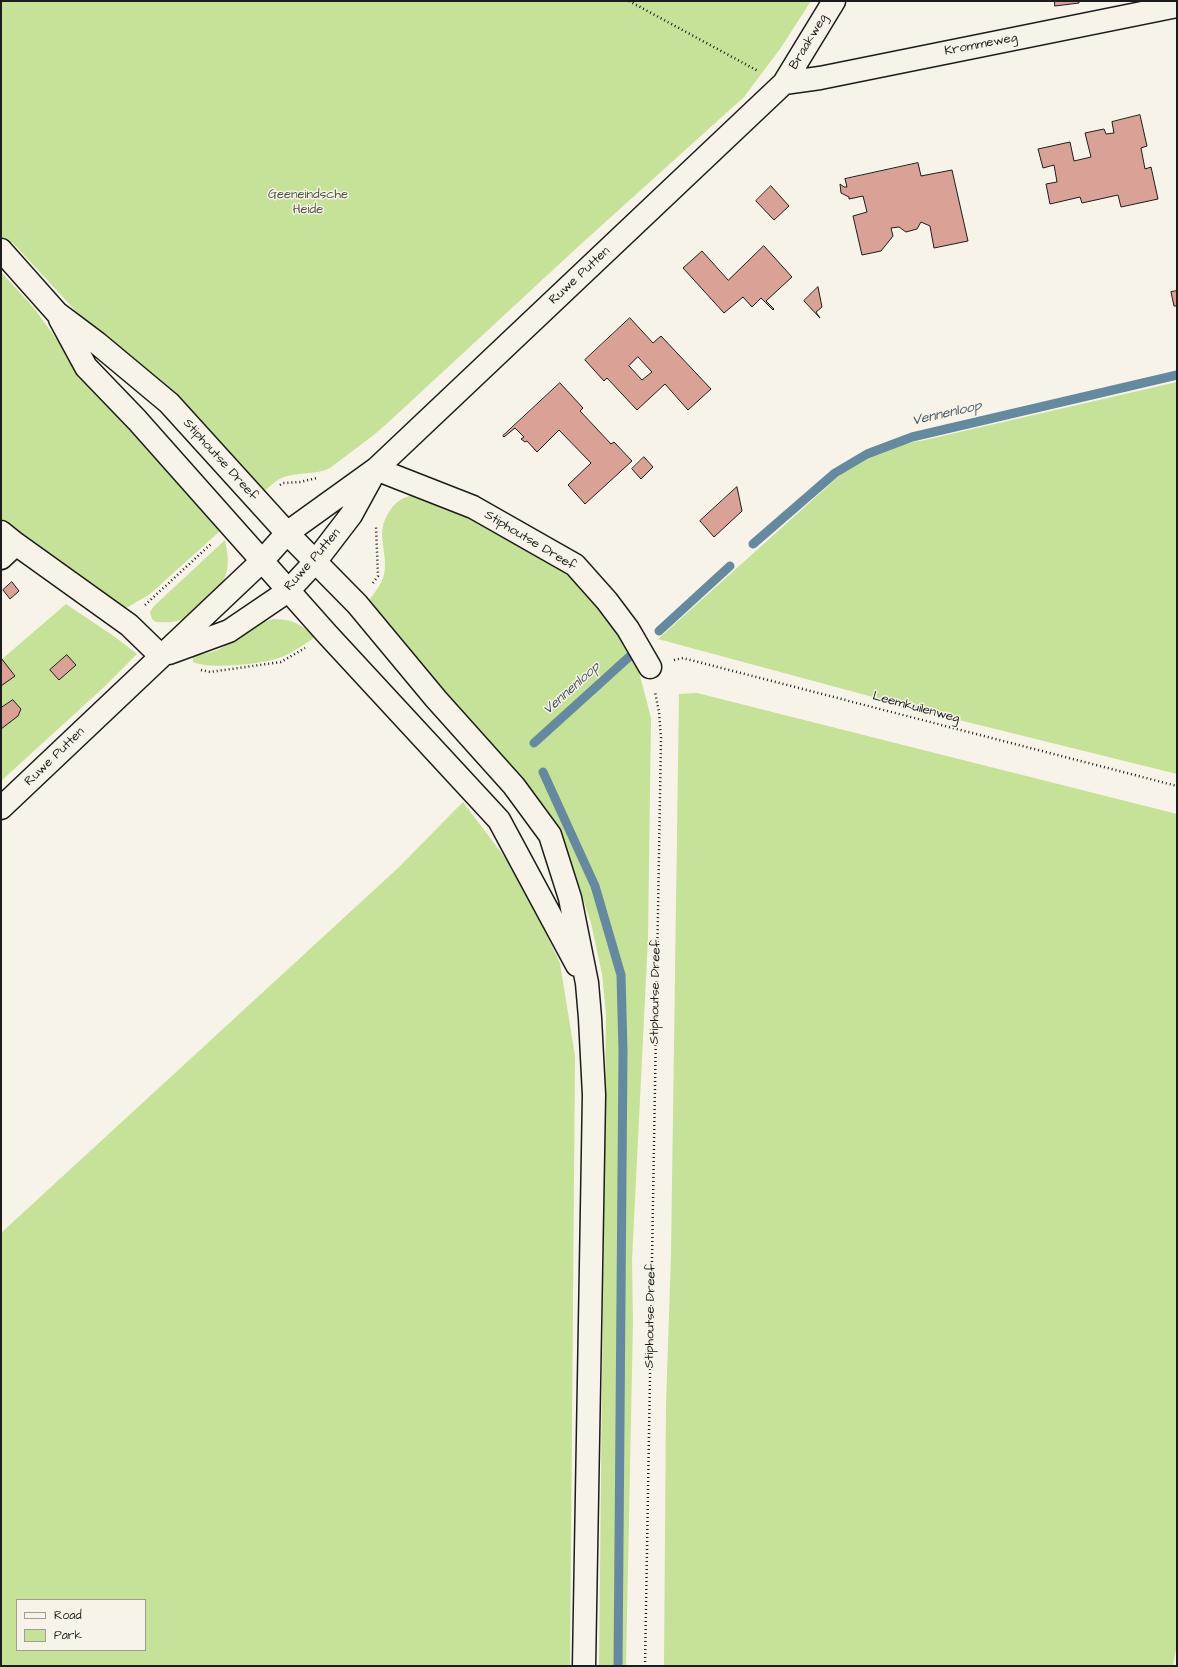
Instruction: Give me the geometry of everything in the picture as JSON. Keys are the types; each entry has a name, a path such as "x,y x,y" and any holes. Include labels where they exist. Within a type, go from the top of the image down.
{"main road":[{"name":"Braakweg","path":"784,82 834,1"},
{"name":"Krommeweg","path":"784,82 827,76 1177,6"},
{"name":"Ruwe Putten","path":"1,808 262,561 287,533 376,469 784,82"},
{"name":"Stiphoutse Dreef","path":"1,250 57,313 98,343 168,403 287,533 357,604 436,699 514,786 550,835 570,898 587,983 594,1095 584,1666"},
{"name":"Stiphoutse Dreef","path":"57,313 86,367 137,420 288,590 498,820 587,983"},
{"name":"Ruwe Putten","path":"161,656 229,632 288,590 315,562 351,515 376,469"},
{"name":"Stiphoutse Dreef","path":"376,469 473,507 575,565 607,600 628,629 650,667"},
{"path":"6,545 129,625 161,656"}],"path":[{"path":"629,1 755,70 784,82"},
{"name":"Leemkuilenweg","path":"650,667 684,658 1177,786"},
{"name":"Stiphoutse Dreef","path":"645,1666 661,738 659,712 650,667"}],"green space":[{"name":"Geeneindsche Heide","path":"1,1 811,1 780,49 744,97 581,244 393,418 375,434 330,468 319,472 296,474 284,477 276,481 264,492 107,345 12,242 1,250"},
{"path":"1,272 33,307 84,376 220,531 150,594 123,610 1,524"},
{"path":"1177,382 1177,774 947,717 658,639 868,450 925,440"},
{"path":"417,495 513,536 588,590 618,628 637,664 651,718 648,938 632,1260 633,1322 626,1666 599,1666 606,1015 602,974 591,923 581,893 548,822 364,606 377,589 383,578 385,561 382,535 386,518 391,509 399,500"},
{"path":"225,540 228,566 225,578 215,594 192,614 177,621 156,622 152,619 150,612 154,606"},
{"path":"66,604 115,637 137,654 103,688 1,781 1,660"},
{"path":"274,619 292,621 315,637 284,656 252,664 212,666 193,662 193,657 214,652 252,627"},
{"path":"697,693 1177,814 1177,1644 1173,1666 664,1666 666,1405 671,1254 679,694"},
{"path":"463,802 518,875 560,963 575,1056 570,1666 1,1666 1,1233 398,868"}],"building":[{"path":"1055,1 1079,1 1079,3 1055,6"},
{"path":"1140,115 1147,146 1141,148 1145,169 1151,167 1158,199 1121,207 1118,195 1082,203 1080,197 1050,204 1046,184 1057,182 1054,165 1043,168 1038,149 1070,142 1074,161 1091,157 1085,133 1104,129 1106,134 1114,133 1112,122"},
{"path":"918,163 921,176 952,170 968,241 934,248 930,226 921,222 917,229 906,232 899,227 891,228 893,236 881,251 862,255 853,216 867,212 863,196 849,199 849,197 841,193 840,184 847,187 845,179"},
{"path":"771,186 789,206 774,220 756,201"},
{"path":"764,246 792,277 766,301 774,309 773,310 761,298 752,307 743,297 724,313 683,268 702,251 728,280"},
{"path":"818,287 822,307 816,312 820,318 804,301"},
{"path":"1177,291 1177,306 1174,306 1171,292"},
{"path":"630,318 653,343 661,336 711,389 688,410 665,384 637,410 607,378 604,381 585,360","holes":["638,357 652,372 642,380 629,366"]},
{"path":"560,383 583,408 580,411 611,444 614,442 632,461 585,504 568,485 591,463 559,430 537,452 527,441 525,442 521,439 524,437 515,428 504,437 503,436"},
{"path":"644,457 653,467 641,479 632,469"},
{"path":"737,487 742,511 714,537 700,521"},
{"path":"12,582 19,591 10,599 3,590"},
{"path":"67,655 76,665 59,680 50,670"},
{"path":"1,658 15,676 1,686"},
{"path":"13,700 21,709 18,716 1,729 1,708"}],"waterway":[{"name":"Vennenloop","path":"753,544 835,473 867,454 912,437 1177,375"},
{"name":"Vennenloop","path":"659,631 730,566"},
{"name":"Vennenloop","path":"534,743 629,657"},
{"path":"543,772 595,886 621,975 623,1051 618,1666"}]}
